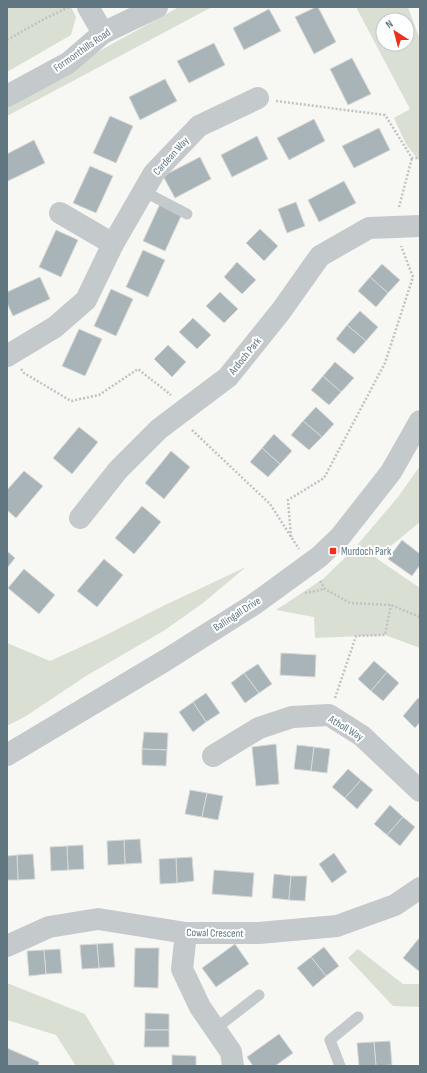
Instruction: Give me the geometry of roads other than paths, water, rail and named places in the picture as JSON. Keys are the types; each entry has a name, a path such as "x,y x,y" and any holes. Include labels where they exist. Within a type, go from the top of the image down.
{"street":[{"path":"88,7 103,33"},
{"name":"Formonthills Road","path":"7,96 68,63 103,33 157,7"},
{"name":"Cardean Way","path":"9,355 55,327 86,300 113,244 154,173 199,126 258,98"},
{"path":"60,213 113,244"},
{"name":"Ardoch Park","path":"80,518 118,470 159,429 228,377 281,311 320,256 369,228 420,226"},
{"name":"Ballingall Drive","path":"7,754 179,651 253,604 314,572 319,557 340,537 391,472 420,421"},
{"name":"Atholl Way","path":"213,756 260,728 292,717 329,715 362,736 420,791"},
{"name":"Cowal Crescent","path":"7,946 49,927 98,919 186,932 259,934 337,926 395,905 420,888"},
{"path":"186,932 182,969 200,1007 231,1052 233,1066"}],"lane":[{"path":"144,191 186,214"},
{"path":"215,1029 259,995"},
{"path":"340,1066 330,1040 358,1017"}],"place":[{"name":"Murdoch Park","path":"333,551"}]}
